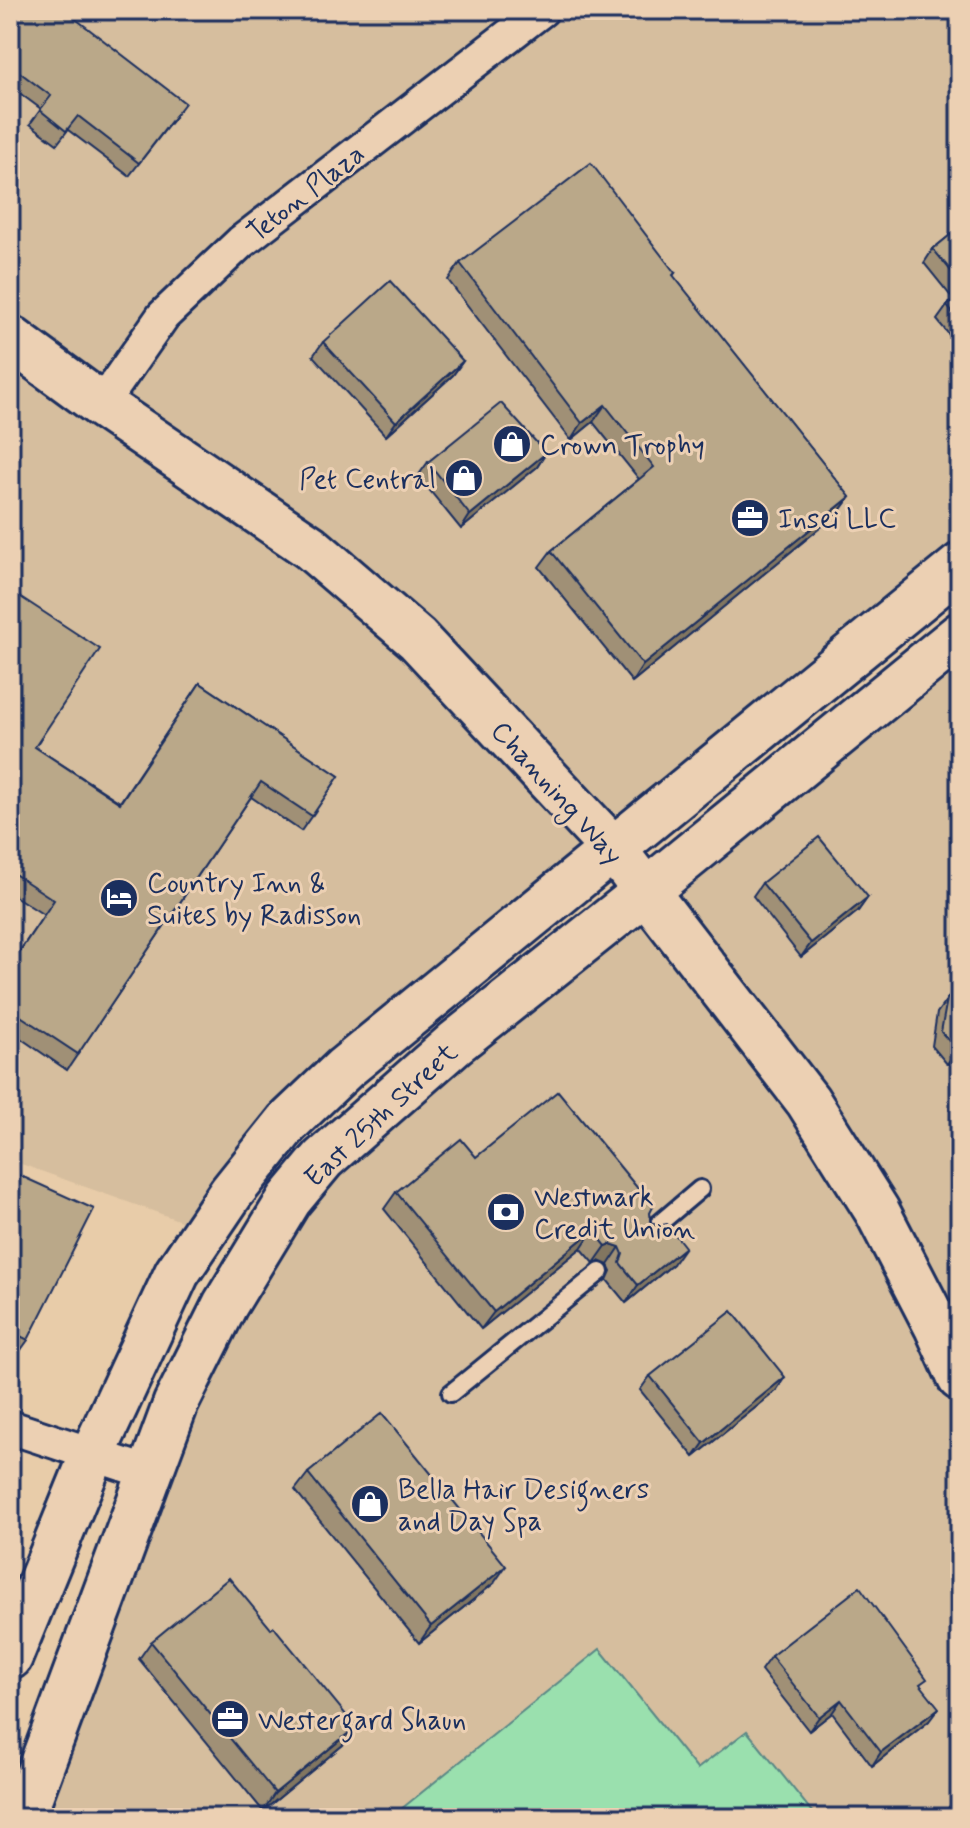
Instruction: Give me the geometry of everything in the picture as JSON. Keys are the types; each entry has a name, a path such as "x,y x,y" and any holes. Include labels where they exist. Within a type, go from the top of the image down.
{"street":[{"name":"Teton Plaza","path":"101,405 163,316 241,242 542,10"},
{"name":"Channing Way","path":"10,338 101,405 310,547 408,630 614,850 808,1101 877,1211 960,1378"},
{"name":"East 25th Street","path":"10,1657 92,1456 177,1273 231,1193 287,1123 345,1068 960,566"},
{"name":"East 25th Street","path":"22,1818 176,1403 225,1305 289,1200 323,1159 455,1043 960,635"},
{"path":"10,1427 152,1474"}],"lane":[{"path":"648,1233 700,1189"},
{"path":"451,1393 600,1272"}],"shaded area":[{"path":"10,10 960,10 960,566 345,1068 206,1230 10,1160"},
{"path":"960,635 960,1818 817,1818 747,1731 698,1770 600,1649 390,1818 22,1818 152,1474 323,1159"}],"green space":[{"path":"600,1649 697,1769 747,1731 817,1818 390,1818"}],"building":[{"path":"23,10 64,10 185,103 139,163 78,116 66,131 40,110 51,96 10,65 10,27"},
{"path":"591,163 675,273 673,275 850,497 643,665 551,551 654,467 605,405 582,423 460,263"},
{"path":"960,227 960,282 933,249"},
{"path":"390,281 463,361 396,422 323,342"},
{"path":"960,295 960,322 947,306"},
{"path":"501,403 546,453 470,515 428,462"},
{"name":"Country Inn & Suites by Radisson","path":"10,590 100,649 35,747 120,803 200,683 339,776 312,816 261,782 78,1054 10,1009 10,966 54,900 10,871"},
{"path":"819,837 868,897 811,943 762,883"},
{"path":"960,988 960,1051 941,1032 947,999"},
{"path":"558,1091 653,1207 651,1222 657,1226 667,1224 685,1247 638,1285 620,1263 623,1254 620,1247 606,1246 593,1230 494,1312 396,1192 461,1139 476,1157"},
{"path":"10,1171 94,1209 28,1340 10,1331"},
{"path":"732,1311 785,1377 704,1443 650,1376"},
{"path":"382,1413 506,1566 431,1626 308,1473"},
{"path":"229,1578 271,1629 274,1627 356,1727 275,1793 151,1642"},
{"path":"860,1587 927,1679 920,1684 939,1708 881,1752 841,1700 819,1717 771,1656"}],"place":[{"name":"Crown Trophy","path":"512,444"},
{"name":"Pet Central","path":"464,478"},
{"name":"Insei LLC","path":"750,518"},
{"name":"Country Inn & Suites by Radisson","path":"119,898"},
{"name":"Westmark Credit Union","path":"506,1212"},
{"name":"Bella Hair Designers and Day Spa","path":"370,1504"},
{"name":"Westergard Shaun","path":"230,1719"}]}
